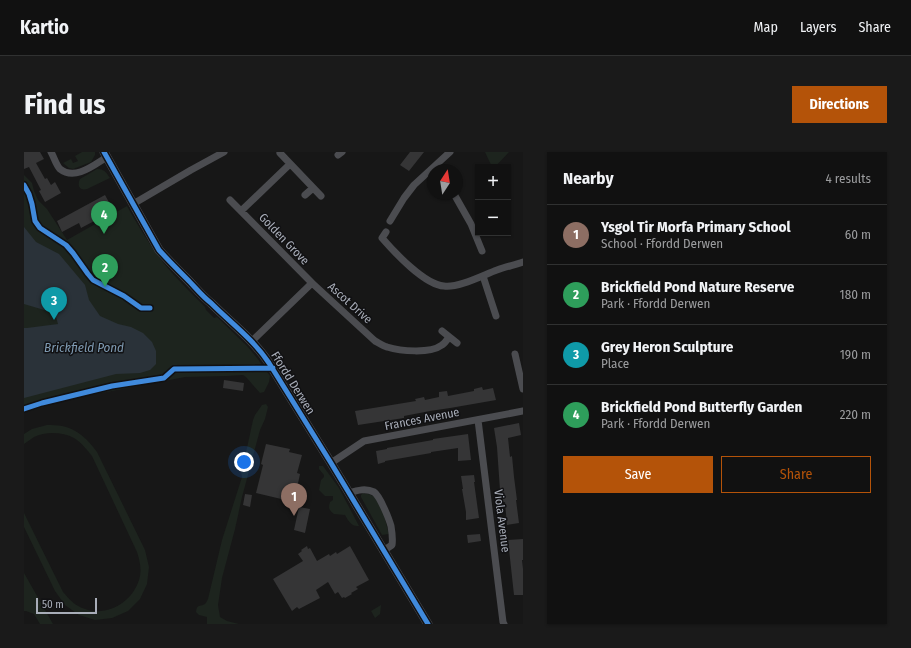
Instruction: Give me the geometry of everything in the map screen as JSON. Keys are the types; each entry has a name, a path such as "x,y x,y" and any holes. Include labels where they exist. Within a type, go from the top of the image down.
{"street":[{"path":"51,152 57,165 61,169 67,173 74,174 81,172 105,155"},
{"path":"134,206 191,170 224,152"},
{"path":"440,164 450,152"},
{"path":"280,153 321,196"},
{"name":"Ffordd Derwen","path":"105,155 159,250 210,303 232,322 262,352 428,624"},
{"name":"Golden Grove","path":"241,211 290,164"},
{"path":"390,221 414,185 427,175"},
{"path":"305,195 312,188"},
{"name":"Golden Grove","path":"230,200 312,283"},
{"path":"457,200 471,224 482,251"},
{"path":"386,232 382,238 392,250 424,278 433,284 445,287 457,285 523,262"},
{"path":"483,276 496,316"},
{"name":"Ascot Drive","path":"252,341 312,283 384,347 397,350 424,350 435,348 443,344 449,337"},
{"path":"442,331 457,343"},
{"path":"515,354 523,389"},
{"name":"Frances Avenue","path":"331,463 364,441 523,411"},
{"name":"Viola Avenue","path":"478,420 504,624"},
{"path":"349,493 364,490 375,493 379,497 391,525 393,539 392,545 383,551"}],"shaded area":[{"path":"82,152 95,152 91,162 73,169 69,168 63,163 71,159 73,163 78,161 75,156"},
{"path":"485,152 509,152 498,164 491,164"},
{"path":"97,169 105,171 110,178 87,189 80,188 80,179"},
{"path":"24,175 32,183 38,200 47,209 67,240 127,206 148,241 165,265 205,307 206,310 214,318 217,317 247,346 257,358 270,376 264,392 260,393 243,375 185,377 70,399 24,413"},
{"path":"266,404 268,407 260,430 242,497 222,578 218,605 220,617 227,621 239,624 207,624 207,617 199,615 196,612 196,609 205,604 208,599 222,540 242,477 241,468 253,420 262,405"},
{"path":"47,425 68,427 78,432 94,448 145,550 149,567 147,584 140,599 128,611 112,618 95,620 79,615 65,605 55,591 24,527 24,513 63,592 78,606 94,611 110,609 125,601 136,588 140,573 140,562 137,552 92,456 77,440 60,433 39,435 24,444 24,434 32,429"},
{"path":"319,466 323,466 339,488 359,526 352,524 345,515 334,514 330,510 329,504 333,500 333,496 325,496 319,490 321,480 324,475 319,469"},
{"path":"363,493 373,496 380,503 389,534 382,535 361,497"},
{"path":"24,573 53,624 40,624 34,614 24,611"},
{"path":"381,605 380,614 375,618 371,611"}],"water":[{"name":"Brickfield Pond","path":"24,227 36,242 59,254 85,285 89,300 100,316 143,333 152,342 156,351 156,364 150,370 140,373 116,374 24,398 24,328 58,324 56,317 51,312 24,304"}],"building":[{"path":"24,152 40,152 44,159 36,163 45,179 47,178 51,185 55,182 61,193 45,202 39,191 41,190 29,167 24,169"},
{"path":"410,152 424,152 409,171 400,165"},
{"path":"105,195 111,206 98,214 100,218 81,228 79,223 62,232 57,221"},
{"path":"224,380 244,383 243,391 223,388"},
{"path":"482,387 483,390 493,388 496,400 404,416 404,418 358,425 355,411 416,401 415,399 424,397 425,400 439,397 439,392 447,391 448,396 474,391 474,389"},
{"path":"519,423 521,435 508,438 510,457 512,456 519,523 507,525 505,502 503,502 500,490 494,428"},
{"path":"468,434 471,460 458,461 458,448 385,461 378,464 376,451 433,439"},
{"path":"266,444 290,449 289,452 302,455 297,473 300,474 294,502 256,493 263,465 261,464"},
{"path":"474,475 479,518 466,520 461,476"},
{"path":"245,494 252,495 250,507 243,505"},
{"path":"299,507 310,509 305,533 294,530"},
{"path":"480,534 481,541 468,543 467,535"},
{"path":"523,539 523,595 514,595 508,540"},
{"path":"307,546 308,549 310,548 317,561 329,554 330,556 336,552 337,554 350,546 369,580 356,587 358,589 345,598 342,598 338,592 335,594 328,582 316,590 320,598 299,609 297,607 292,611 273,579 303,561 298,554"}],"cycle path":[{"path":"104,152 159,250 263,354 428,624"},
{"path":"24,185 29,194 35,221 40,228 66,245 93,280 124,296 141,308 150,308"},
{"path":"24,409 42,403 112,386 164,378 174,369 273,368"}],"place":[{"name":"Brickfield Pond Butterfly Garden","path":"104,234"},
{"name":"Brickfield Pond Nature Reserve","path":"105,287"},
{"name":"Grey Heron Sculpture","path":"54,320"},
{"name":"Ysgol Tir Morfa Primary School","path":"294,516"}]}
